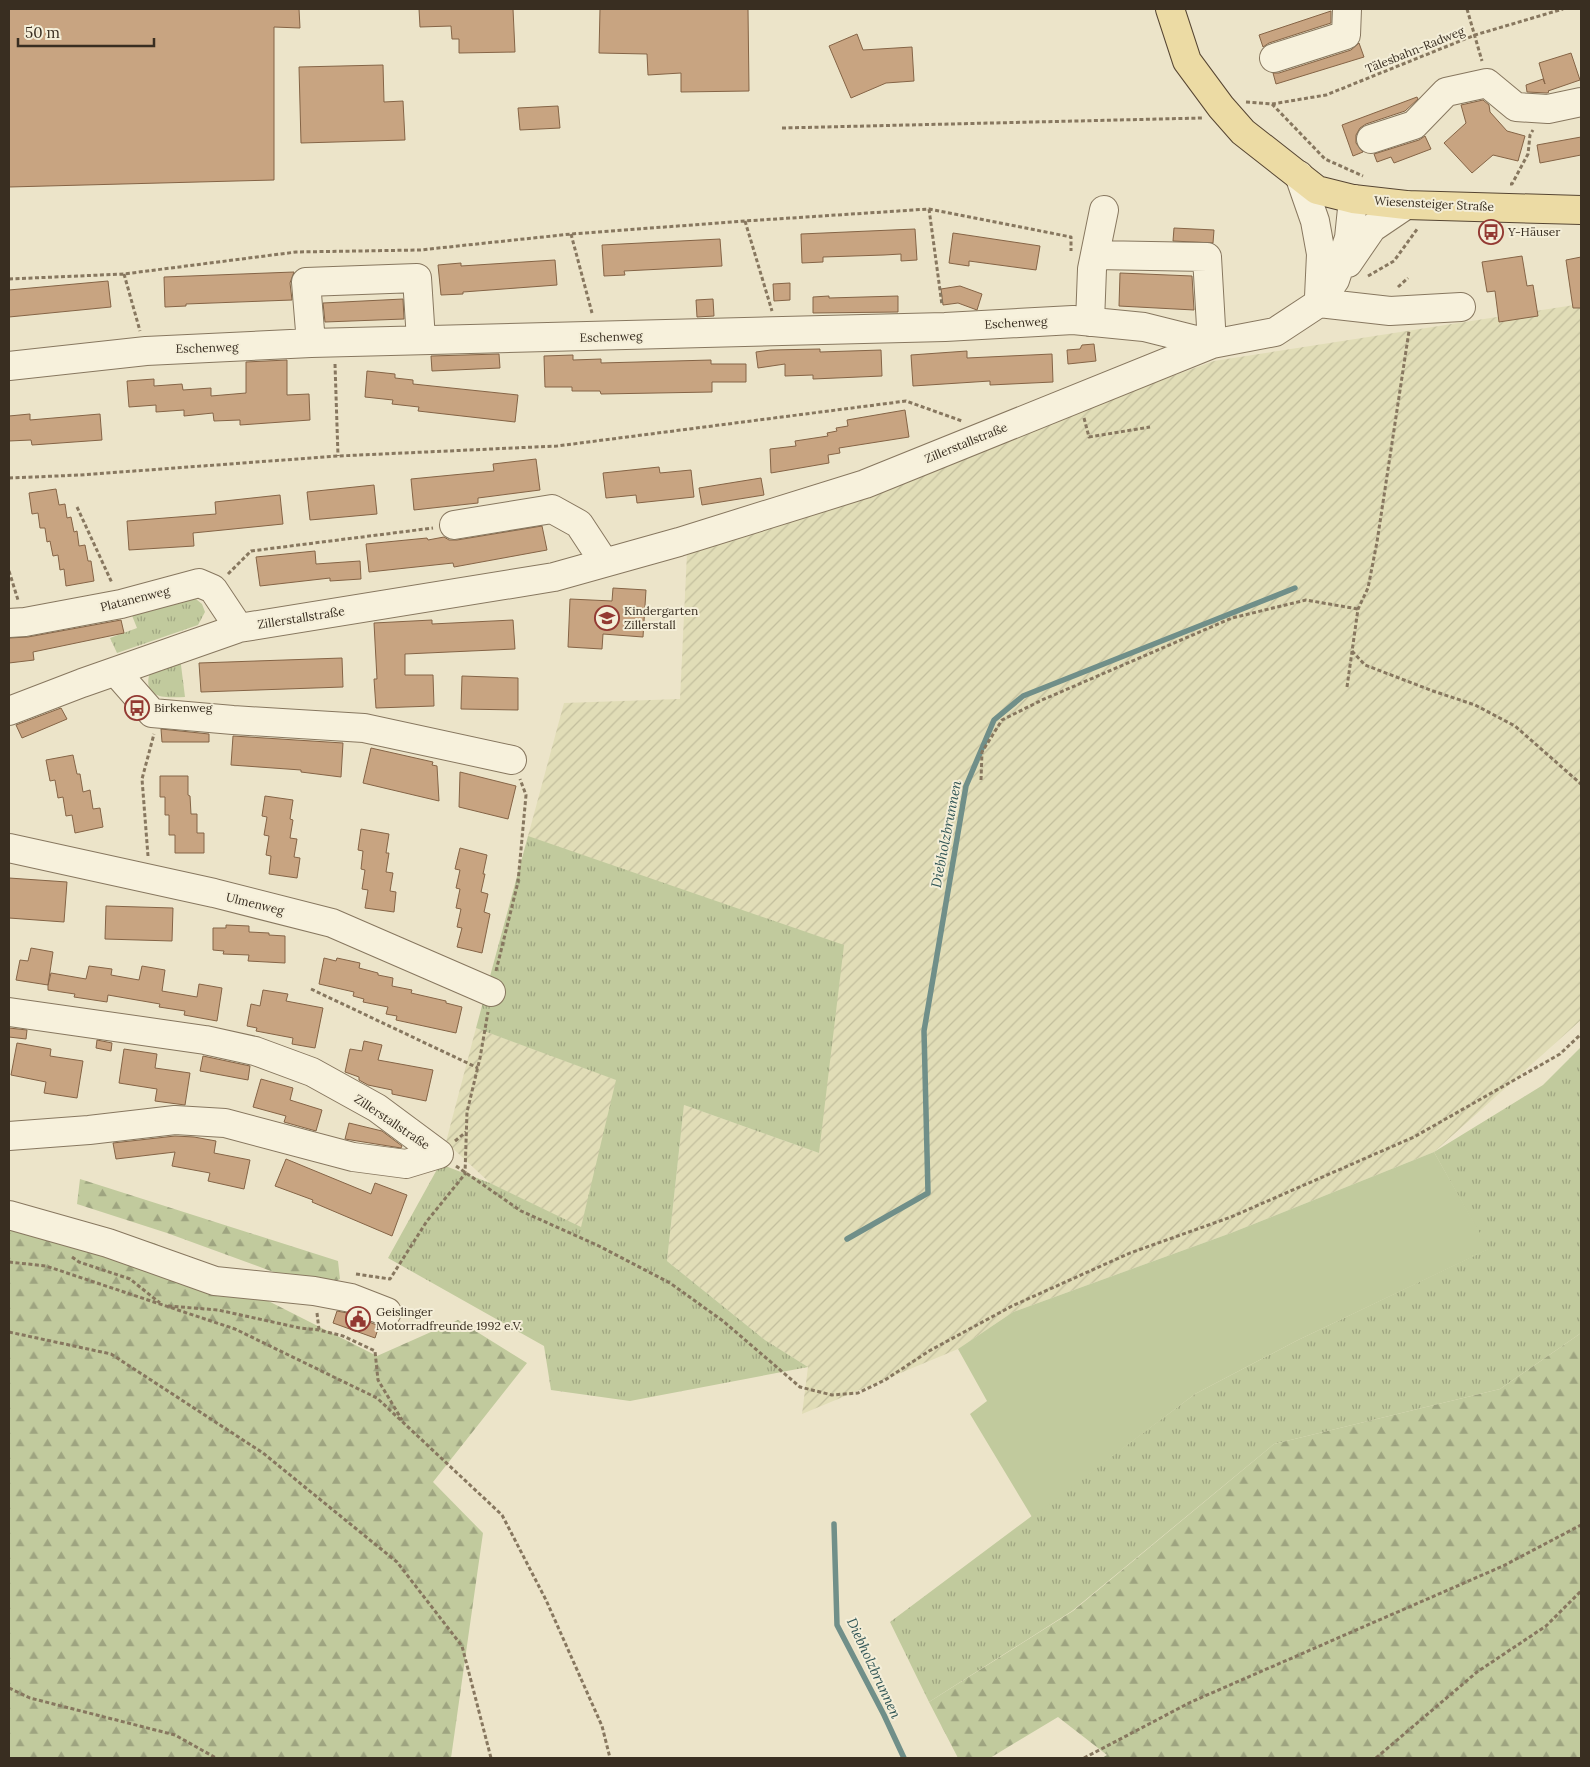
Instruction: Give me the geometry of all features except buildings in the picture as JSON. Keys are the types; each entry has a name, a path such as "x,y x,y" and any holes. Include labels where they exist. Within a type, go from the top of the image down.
{"main road":[{"name":"Wiesensteiger Straße","path":"1170,9 1187,61 1221,108 1243,132 1317,190 1360,188 1406,205 1581,210"}],"street":[{"path":"1274,58 1346,35 1347,9"},
{"path":"1372,139 1414,125 1446,92 1487,84 1516,106 1548,109 1581,102"},
{"path":"1299,175 1315,221 1321,254 1319,304 1390,311 1403,301 1461,307"},
{"path":"1321,254 1326,236 1341,212 1360,188"},
{"name":"Zillerstallstraße","path":"1335,280 1349,238 1360,188"},
{"name":"Zillerstallstraße","path":"9,711 82,683 239,628 554,577 679,542 865,484 1212,344 1275,332 1319,304 1372,228 1406,205"},
{"path":"1083,255 1104,210"},
{"path":"1083,255 1092,269 1090,322"},
{"path":"1083,255 1207,257 1212,344"},
{"path":"323,343 306,282 417,278 421,340"},
{"name":"Eschenweg","path":"9,366 146,351 323,343 944,327 1073,320 1144,327 1212,344"},
{"path":"454,525 552,508 579,524 604,562"},
{"name":"Platanenweg","path":"17,622 122,604 199,583 213,589"},
{"path":"213,589 239,628"},
{"path":"116,672 152,713 364,728 512,760"},
{"name":"Ulmenweg","path":"9,848 214,893 332,923 491,992"},
{"name":"Zillerstallstraße","path":"9,1012 204,1040 255,1051 312,1072 377,1108 439,1154"},
{"name":"Zillerstallstraße","path":"9,1136 89,1130 175,1120 226,1124 353,1157 397,1163 406,1164 439,1154"},
{"path":"9,1215 108,1244 215,1281 314,1291 351,1298 387,1312"}],"path":[{"path":"1467,9 1483,62"},
{"name":"Tälesbahn-Radweg","path":"1360,188 1325,159 1272,104 1326,95 1475,35 1563,9"},
{"path":"782,128 1208,118 1221,108"},
{"path":"1512,184 1528,154 1530,135 1548,109"},
{"path":"929,209 944,327"},
{"path":"9,278 124,274 296,252 420,250 571,234 745,220 929,209 1071,237 1083,255"},
{"path":"745,220 778,331"},
{"path":"571,234 598,337"},
{"path":"124,274 146,351"},
{"path":"1347,687 1358,609 1368,588 1375,551 1403,301 1408,278"},
{"path":"323,343 338,456"},
{"path":"1078,398 1089,437 1150,427"},
{"path":"9,478 80,475 338,456 557,446 906,402 993,432"},
{"path":"77,507 122,604"},
{"path":"213,589 251,551 454,525"},
{"path":"9,571 17,622"},
{"path":"981,780 982,752 1002,720 1042,700 1232,618 1306,600 1358,609"},
{"path":"1352,651 1365,665 1433,692 1475,705 1515,726 1581,784"},
{"path":"150,879 142,779 160,714"},
{"path":"352,1274 390,1279 427,1221 465,1174 467,1112 478,1068 491,992 518,882 526,795 512,760"},
{"path":"311,989 478,1068"},
{"path":"439,1154 465,1174 521,1211 599,1246 670,1283 723,1322 800,1388 832,1395 858,1393 885,1380 929,1351 1012,1306 1130,1253 1231,1218 1414,1137 1560,1054 1581,1034"},
{"path":"66,1251 79,1262 130,1279 163,1306 218,1310 300,1328 319,1330 343,1336 375,1350 378,1380 405,1425"},
{"path":"9,1262 46,1266 235,1329 377,1398 502,1515 546,1600 602,1726 610,1758"},
{"path":"9,1332 111,1354 263,1453 397,1562 462,1646 491,1758"},
{"path":"1084,1758 1191,1702 1502,1566 1581,1524"},
{"path":"1376,1758 1478,1672 1546,1626 1581,1590"},
{"path":"9,1688 30,1698 175,1735 216,1758"}],"shaded area":[{"path":"1581,304 1581,1020 1434,1152 1231,1233 1013,1312 958,1349 802,1414 808,1367 765,1340 667,1261 684,1105 819,1153 528,836 564,703 680,699 687,553 1214,361"},
{"path":"476,1028 617,1080 581,1228 490,1183 446,1142"}],"green space":[{"path":"191,595 202,604 205,612 198,625 117,653 110,638 137,628 129,608"},
{"path":"180,657 185,697 156,695 149,686 148,679 151,669"},
{"path":"528,836 844,945 819,1153 684,1105 667,1261 765,1340 808,1367 630,1401 551,1390 544,1346 388,1258 440,1164 490,1183 581,1227 616,1080 476,1028"},
{"path":"1581,1047 1581,1333 1500,1389 1274,1444 1072,1611 929,1702 890,1622 1195,1394 1296,1341 1488,1249 1434,1152 1543,1085"},
{"path":"1434,1152 1489,1249 1296,1341 1195,1394 1032,1517 970,1414 987,1401 958,1349 1013,1312 1231,1233"},
{"path":"80,1179 338,1261 340,1279 320,1289 167,1233 77,1204"},
{"path":"9,1208 154,1243 377,1356 458,1320 527,1363 433,1482 483,1533 451,1758 9,1758"},
{"path":"1581,1333 1581,1758 1102,1758 1107,1755 1058,1717 990,1758 958,1758 929,1702 1073,1611 1274,1444 1500,1389"}],"waterway":[{"name":"Diebholzbrunnen","path":"847,1239 928,1193 924,1031 966,786 994,720 1023,696 1295,588"},
{"name":"Diebholzbrunnen","path":"834,1524 837,1625 904,1758"}],"place":[{"name":"Y-Häuser","path":"1491,232"},
{"name":"Kindergarten Zillerstall","path":"607,618"},
{"name":"Birkenweg","path":"137,708"},
{"name":"Geislinger Motorradfreunde 1992 e.V.","path":"358,1319"}]}
